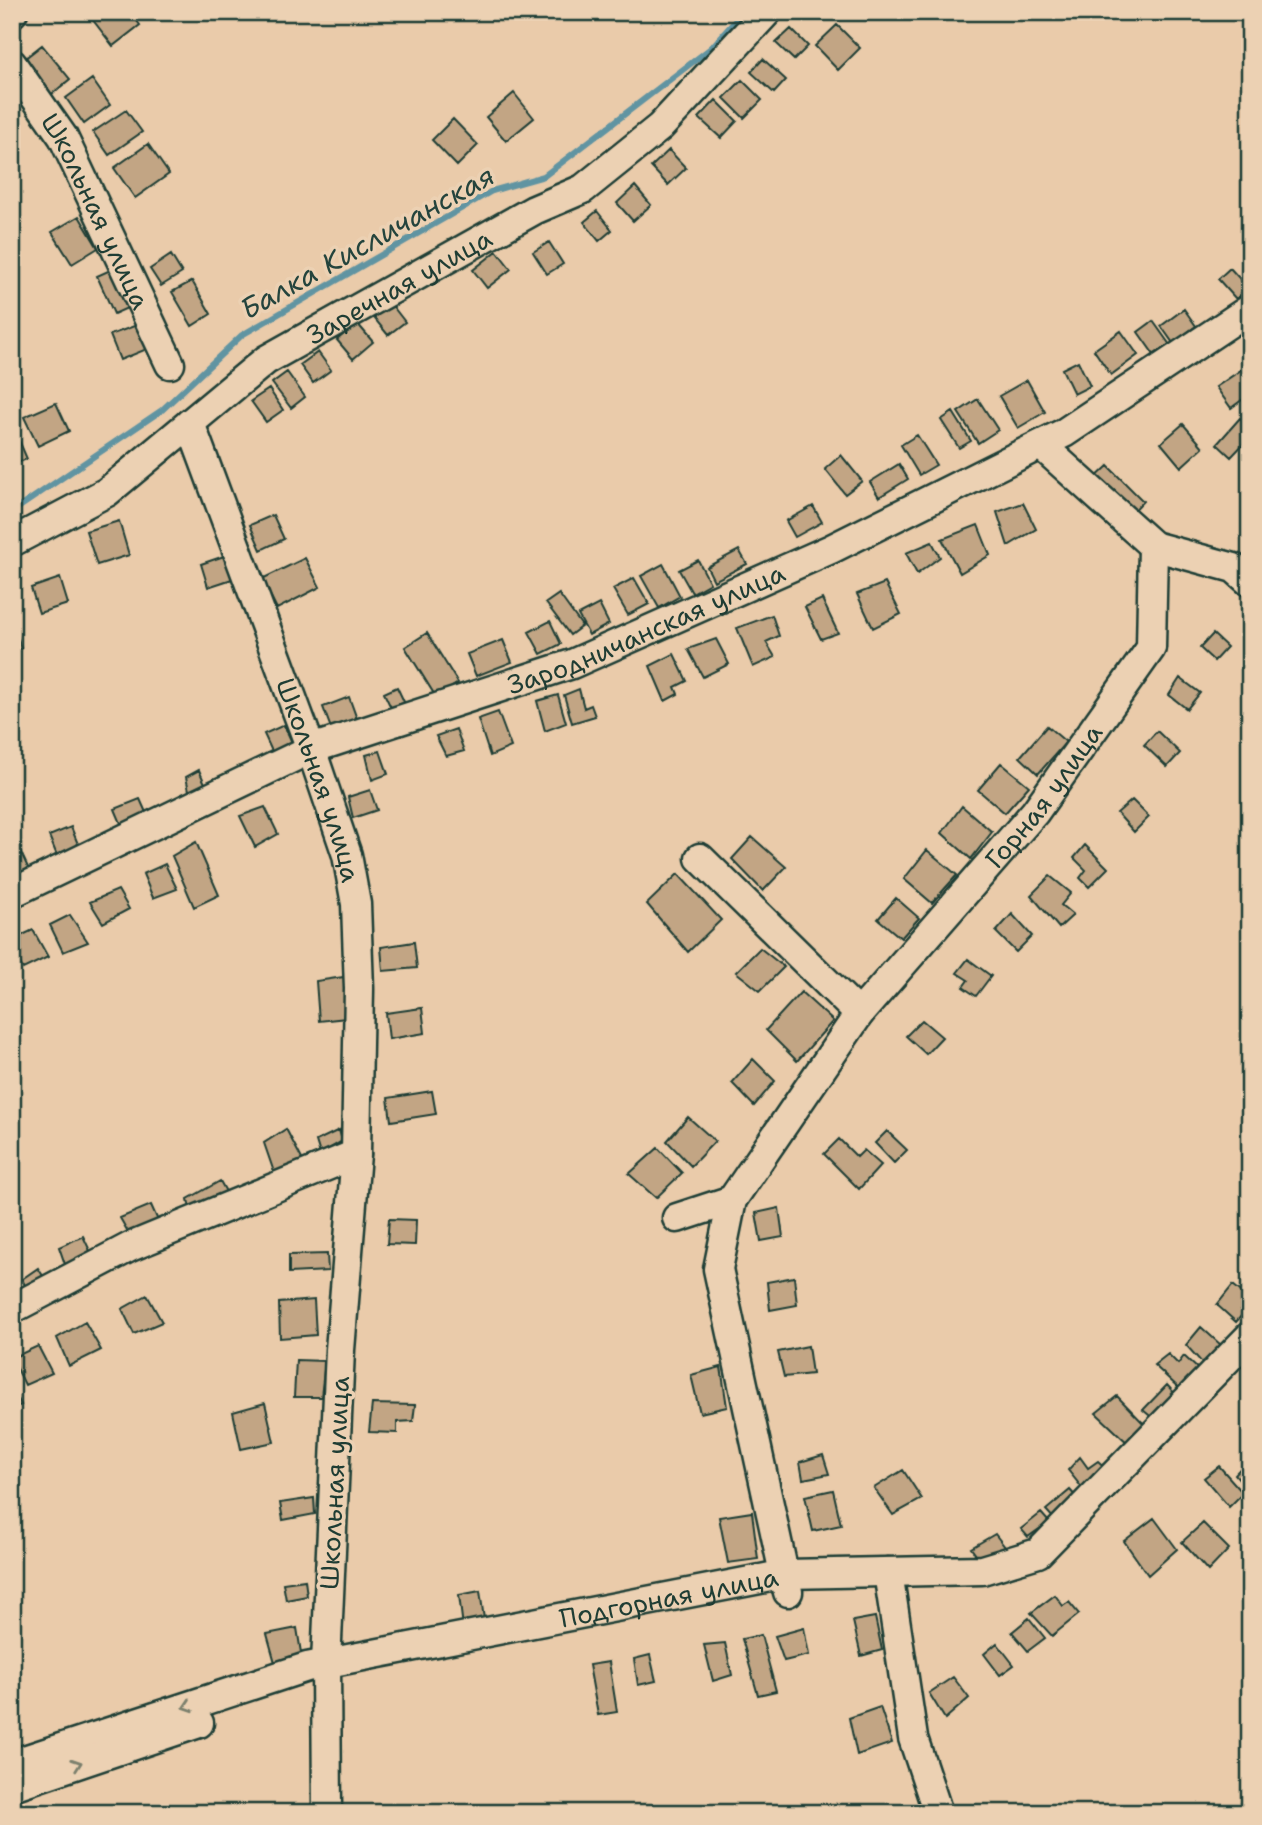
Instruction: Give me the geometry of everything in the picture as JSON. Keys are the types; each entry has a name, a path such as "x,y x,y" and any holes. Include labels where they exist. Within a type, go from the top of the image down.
{"street":[{"name":"Заречная улица","path":"12,542 107,492 266,360 534,210 583,189 660,127 767,12"},
{"name":"Школьная улица","path":"12,64 63,136 170,364"},
{"name":"Зародничанская улица","path":"12,893 311,749 572,663 831,549 1064,433 1250,309"},
{"name":"Школьная улица","path":"190,423 311,749 347,855 356,904 359,989 356,1154 340,1350 326,1672 327,1813"},
{"path":"1041,445 1153,546 1234,568 1250,582"},
{"name":"Горная улица","path":"732,1200 852,1023 1035,812 1151,648 1153,546"},
{"path":"701,858 852,1023"},
{"path":"12,1309 130,1247 356,1154"},
{"path":"677,1218 732,1200 718,1269 787,1583"},
{"path":"889,1579 982,1570 1038,1553 1250,1336"},
{"path":"889,1579 984,1582 1040,1567 1250,1364"},
{"path":"889,1579 913,1738 938,1813"},
{"name":"Подгорная улица","path":"12,1786 326,1672 787,1583 889,1579"},
{"name":"Подгорная улица","path":"12,1764 307,1667 326,1672"}],"building":[{"path":"93,12 130,12 140,25 113,46 89,15"},
{"path":"837,25 860,48 838,70 815,46"},
{"path":"791,29 808,46 794,60 776,43"},
{"path":"42,45 70,79 47,98 19,63"},
{"path":"763,59 786,80 774,93 751,72"},
{"path":"92,79 110,105 84,124 66,98"},
{"path":"742,80 762,100 744,118 724,98"},
{"path":"514,93 534,118 506,141 486,117"},
{"path":"716,100 737,121 721,138 699,118"},
{"path":"126,110 142,132 109,155 93,132"},
{"path":"453,119 478,145 457,166 432,140"},
{"path":"148,144 169,174 135,198 114,168"},
{"path":"669,150 686,168 668,185 651,167"},
{"path":"635,186 651,205 633,221 617,203"},
{"path":"597,211 612,230 599,241 584,222"},
{"path":"79,216 98,248 72,264 52,232"},
{"path":"549,242 563,264 547,274 533,252"},
{"path":"497,251 511,269 487,288 473,270"},
{"path":"171,255 182,273 161,286 150,269"},
{"path":"117,267 134,305 114,314 97,276"},
{"path":"1230,268 1248,288 1236,299 1218,279"},
{"path":"192,281 211,314 192,326 172,292"},
{"path":"391,304 405,322 388,335 374,318"},
{"path":"1184,309 1196,326 1173,343 1161,326"},
{"path":"1153,321 1170,345 1155,356 1138,332"},
{"path":"357,323 373,342 353,359 337,340"},
{"path":"137,325 147,349 120,360 110,335"},
{"path":"1121,331 1138,355 1111,375 1094,350"},
{"path":"318,352 331,370 313,383 300,365"},
{"path":"1078,361 1090,386 1074,394 1062,369"},
{"path":"1244,368 1250,377 1250,394 1231,408 1216,387"},
{"path":"287,372 305,397 291,408 272,383"},
{"path":"1027,380 1045,412 1018,428 999,396"},
{"path":"269,389 283,410 266,422 251,401"},
{"path":"978,399 998,430 978,443 958,412"},
{"path":"56,403 69,431 38,446 24,417"},
{"path":"953,412 971,441 959,448 941,420"},
{"path":"1240,418 1250,426 1250,437 1231,457 1217,444"},
{"path":"12,424 27,459 12,465"},
{"path":"1183,424 1203,447 1181,467 1161,443"},
{"path":"917,435 936,465 919,475 901,445"},
{"path":"841,455 862,481 845,494 825,469"},
{"path":"899,464 908,479 879,497 870,482"},
{"path":"1108,466 1143,501 1128,517 1092,481"},
{"path":"1023,503 1036,529 1008,546 997,512"},
{"path":"813,506 822,522 795,537 786,521"},
{"path":"273,515 284,539 261,550 250,525"},
{"path":"119,521 129,555 97,565 86,531"},
{"path":"978,525 990,555 960,573 942,539"},
{"path":"932,542 940,557 917,574 906,553"},
{"path":"739,550 747,564 714,581 707,567"},
{"path":"224,556 232,579 208,587 201,564"},
{"path":"305,558 320,587 277,609 262,579"},
{"path":"698,560 710,583 692,593 679,570"},
{"path":"663,564 680,596 659,608 641,576"},
{"path":"60,578 68,604 39,613 31,588"},
{"path":"634,578 649,604 628,615 613,589"},
{"path":"885,583 901,614 873,628 857,594"},
{"path":"559,594 582,626 570,635 546,603"},
{"path":"822,599 838,633 821,639 805,607"},
{"path":"599,604 609,624 589,635 578,615"},
{"path":"772,615 779,636 766,642 775,657 753,667 737,628"},
{"path":"12,616 21,649 12,651"},
{"path":"550,621 561,644 541,654 529,632"},
{"path":"427,633 458,683 436,697 405,647"},
{"path":"1213,634 1227,647 1214,661 1200,648"},
{"path":"716,639 729,664 703,677 688,649"},
{"path":"503,640 512,662 476,676 467,654"},
{"path":"674,654 687,681 675,687 678,694 665,701 650,666"},
{"path":"1180,678 1200,693 1187,709 1169,695"},
{"path":"397,687 406,706 393,712 384,693"},
{"path":"579,689 584,708 591,705 595,716 572,723 564,695"},
{"path":"558,695 566,723 545,731 537,701"},
{"path":"349,697 358,722 332,731 323,707"},
{"path":"498,712 511,747 490,756 478,719"},
{"path":"284,725 295,749 275,758 264,734"},
{"path":"1047,726 1066,742 1038,774 1020,757"},
{"path":"456,729 464,751 446,756 436,736"},
{"path":"1157,731 1180,753 1167,767 1144,745"},
{"path":"380,751 388,774 372,780 366,755"},
{"path":"1001,763 1029,786 1005,813 978,790"},
{"path":"199,770 207,788 190,795 186,777"},
{"path":"370,790 377,810 353,818 348,797"},
{"path":"140,799 148,817 123,828 115,809"},
{"path":"1132,800 1149,817 1134,832 1117,813"},
{"path":"962,806 992,832 971,859 942,833"},
{"path":"265,807 278,834 255,847 240,816"},
{"path":"71,827 80,849 58,858 49,836"},
{"path":"752,837 786,867 763,891 732,859"},
{"path":"16,842 30,872 12,879 12,844"},
{"path":"196,842 219,895 194,907 172,856"},
{"path":"1085,845 1108,868 1089,887 1080,878 1086,870 1074,858"},
{"path":"927,850 957,875 932,903 904,879"},
{"path":"165,864 177,889 153,898 143,874"},
{"path":"678,874 721,920 688,952 647,904"},
{"path":"1050,876 1071,893 1061,905 1073,915 1059,928 1031,895"},
{"path":"118,890 129,909 103,923 90,902"},
{"path":"896,898 919,918 901,938 878,919"},
{"path":"1012,914 1032,936 1016,952 996,932"},
{"path":"70,915 88,942 63,952 50,925"},
{"path":"33,930 48,957 23,969 12,948 12,940"},
{"path":"414,942 417,968 383,971 381,947"},
{"path":"760,948 784,967 760,991 736,972"},
{"path":"968,959 991,976 976,996 963,987 968,980 957,973"},
{"path":"344,977 346,1018 319,1021 316,981"},
{"path":"801,992 833,1021 797,1061 766,1030"},
{"path":"422,1008 425,1033 389,1039 386,1013"},
{"path":"922,1020 942,1037 926,1054 906,1036"},
{"path":"753,1059 775,1081 754,1106 732,1083"},
{"path":"432,1091 436,1114 391,1121 388,1098"},
{"path":"688,1117 715,1141 691,1166 667,1141"},
{"path":"286,1129 304,1163 275,1175 264,1143"},
{"path":"339,1130 342,1141 320,1154 316,1141"},
{"path":"887,1131 907,1150 894,1163 875,1143"},
{"path":"839,1139 857,1157 864,1150 881,1165 859,1189 824,1154"},
{"path":"658,1148 682,1173 656,1198 629,1174"},
{"path":"220,1181 229,1197 191,1213 188,1199"},
{"path":"151,1205 160,1225 132,1239 120,1218"},
{"path":"779,1208 783,1237 761,1241 756,1213"},
{"path":"389,1219 416,1220 415,1245 387,1244"},
{"path":"83,1236 93,1257 67,1270 59,1247"},
{"path":"327,1254 328,1271 289,1273 289,1255"},
{"path":"38,1268 47,1282 28,1292 22,1279"},
{"path":"794,1277 797,1305 770,1310 767,1282"},
{"path":"1233,1285 1250,1299 1250,1306 1236,1322 1217,1305"},
{"path":"147,1295 162,1322 134,1334 122,1309"},
{"path":"314,1300 316,1335 280,1338 279,1303"},
{"path":"85,1322 101,1350 69,1366 57,1338"},
{"path":"1201,1327 1221,1345 1203,1364 1186,1345"},
{"path":"38,1346 52,1373 25,1385 12,1358"},
{"path":"808,1346 812,1374 784,1377 778,1352"},
{"path":"1168,1354 1178,1364 1184,1356 1199,1370 1180,1389 1154,1365"},
{"path":"296,1360 325,1361 321,1397 294,1397"},
{"path":"721,1367 727,1407 700,1413 691,1375"},
{"path":"1167,1385 1177,1396 1155,1420 1143,1410"},
{"path":"12,1386 21,1405 12,1409"},
{"path":"1117,1396 1149,1429 1131,1446 1096,1413"},
{"path":"265,1403 274,1442 241,1449 233,1412"},
{"path":"372,1404 415,1405 413,1421 397,1422 397,1433 369,1432"},
{"path":"823,1455 829,1474 803,1479 800,1462"},
{"path":"1080,1457 1088,1468 1098,1461 1110,1472 1087,1494 1068,1470"},
{"path":"1245,1463 1250,1467 1250,1492 1235,1474"},
{"path":"1219,1466 1243,1493 1229,1507 1204,1478"},
{"path":"903,1470 922,1499 893,1515 874,1488"},
{"path":"833,1490 841,1525 813,1531 805,1496"},
{"path":"1070,1490 1079,1500 1054,1519 1046,1510"},
{"path":"314,1498 315,1514 283,1520 280,1503"},
{"path":"752,1512 758,1559 728,1563 719,1517"},
{"path":"1041,1513 1049,1522 1028,1537 1021,1529"},
{"path":"1154,1518 1177,1549 1148,1575 1124,1541"},
{"path":"1203,1523 1229,1549 1208,1571 1182,1542"},
{"path":"995,1534 1005,1547 981,1562 971,1548"},
{"path":"305,1580 307,1596 286,1600 283,1583"},
{"path":"480,1591 484,1619 463,1627 459,1595"},
{"path":"1055,1595 1063,1606 1069,1602 1079,1614 1052,1636 1031,1613"},
{"path":"875,1617 882,1650 861,1656 853,1621"},
{"path":"1029,1618 1045,1638 1028,1651 1012,1632"},
{"path":"297,1628 302,1659 276,1666 267,1634"},
{"path":"804,1628 809,1655 784,1661 775,1636"},
{"path":"761,1635 776,1691 758,1695 742,1639"},
{"path":"725,1643 732,1675 713,1681 704,1645"},
{"path":"997,1643 1014,1665 1000,1675 984,1654"},
{"path":"650,1655 656,1681 638,1685 634,1659"},
{"path":"609,1662 617,1712 598,1715 589,1665"},
{"path":"953,1677 969,1698 945,1719 929,1693"},
{"path":"880,1707 892,1743 857,1755 849,1718"}],"waterway":[{"name":"Балка Кисличанская","path":"12,512 162,410 242,335 492,191 544,176 711,48 743,12"}]}
